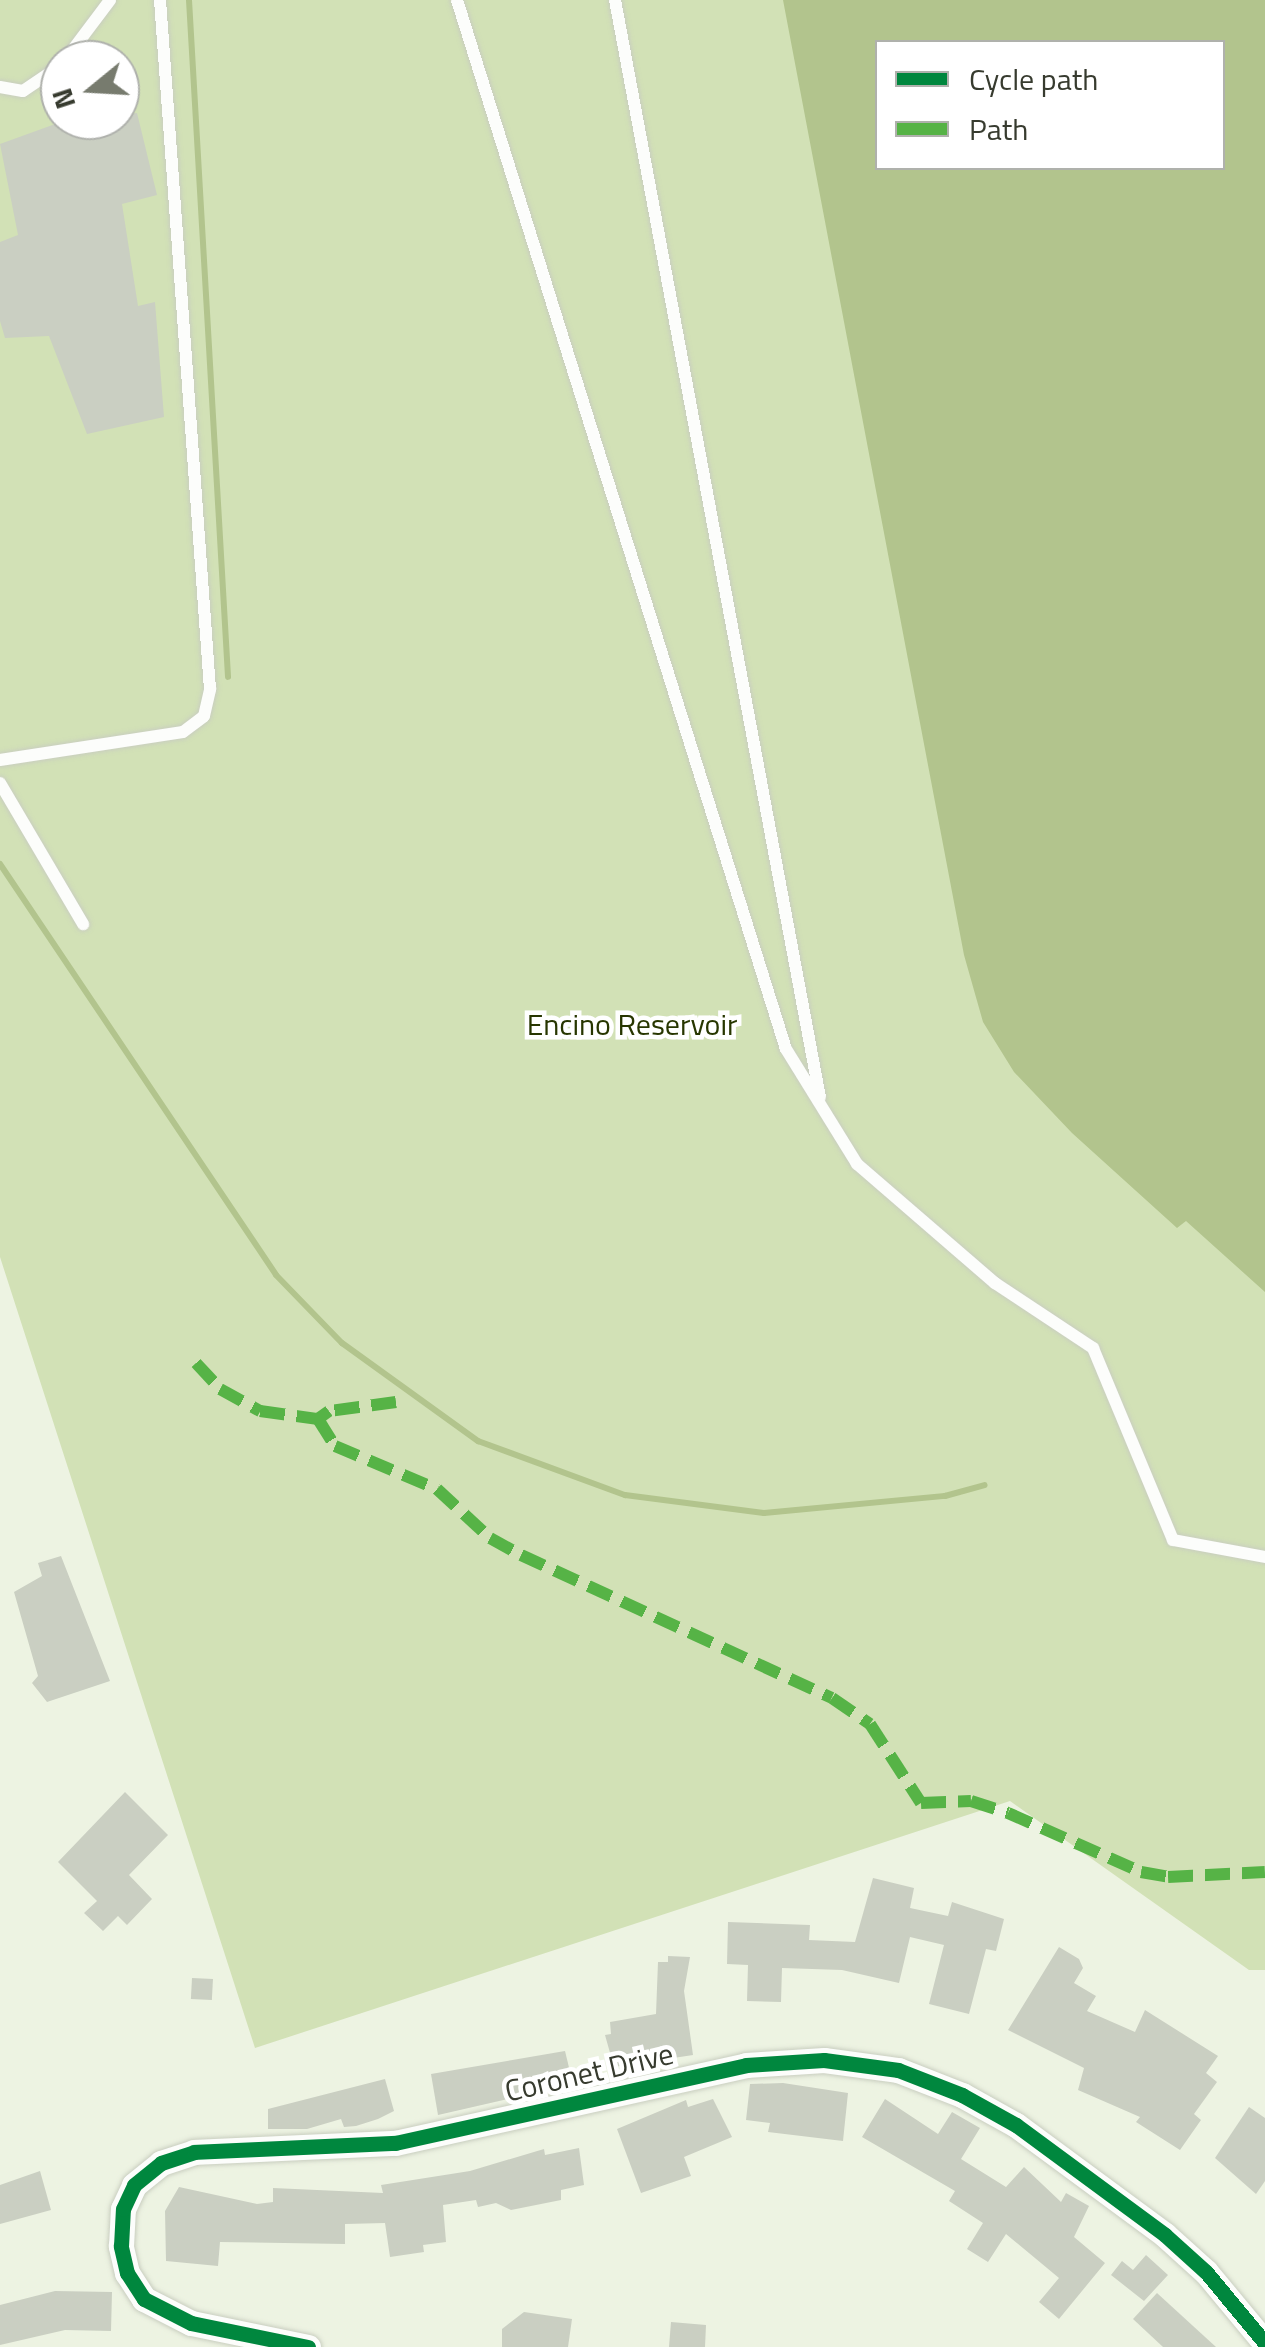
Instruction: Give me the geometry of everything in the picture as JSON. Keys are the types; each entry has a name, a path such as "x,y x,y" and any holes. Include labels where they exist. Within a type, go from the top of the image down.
{"street":[{"name":"Coronet Drive","path":"308,2347 191,2323 144,2299 126,2273 120,2246 123,2210 134,2185 161,2163 194,2152 395,2144 746,2064 824,2060 898,2070 962,2095 1016,2125 1179,2248 1265,2343"}],"lane":[{"path":"80,40 110,0"},
{"path":"0,760 183,732 204,716 207,702 160,0"},
{"path":"458,0 786,1049 858,1164 889,1195 995,1283 1093,1348 1173,1540 1265,1557"},
{"path":"615,0 823,1110"},
{"path":"0,87 22,92 40,80"},
{"path":"0,783 83,924"}],"green space":[{"name":"Encino Reservoir","path":"0,0 1265,0 1265,1970 1249,1970 1010,1801 255,2048 0,1257"}],"shaded area":[{"path":"783,0 1265,0 1265,1292 1186,1221 1177,1228 1072,1133 1014,1072 983,1022 964,955"}],"building":[{"path":"140,125 157,195 122,204 138,306 155,302 164,417 87,434 49,336 5,338 0,321 0,242 18,235 0,144 40,130 40,140 140,140"},
{"path":"61,1556 110,1681 47,1702 32,1683 38,1676 14,1592 42,1576 38,1563"},
{"path":"125,1792 168,1835 129,1875 152,1899 127,1925 118,1916 103,1931 84,1913 97,1901 58,1862"},
{"path":"873,1878 914,1888 910,1908 948,1916 952,1902 1004,1919 996,1951 986,1949 969,2014 929,2004 944,1945 910,1937 899,1983 842,1970 782,1968 781,2002 747,2001 748,1965 727,1964 728,1922 810,1925 809,1940 855,1942"},
{"path":"1059,1947 1079,1959 1083,1968 1074,1983 1096,1996 1087,2011 1135,2032 1145,2010 1218,2056 1206,2073 1217,2082 1194,2114 1201,2120 1180,2150 1136,2122 1140,2117 1078,2090 1084,2068 1008,2030"},
{"path":"668,1956 690,1957 684,1991 693,2055 614,2067 605,2035 611,2034 610,2022 656,2014 658,1962 668,1962"},
{"path":"192,1978 213,1979 212,2000 191,1999"},
{"path":"565,2051 573,2084 438,2115 431,2074"},
{"path":"385,2079 394,2111 378,2119 356,2126 344,2127 341,2119 307,2129 268,2129 268,2109"},
{"path":"783,2083 848,2093 843,2141 768,2132 770,2123 746,2120 750,2084"},
{"path":"713,2099 732,2137 684,2157 691,2176 641,2193 617,2129 686,2100 688,2107"},
{"path":"885,2099 938,2134 952,2112 980,2128 961,2159 1006,2187 1024,2167 1061,2202 1066,2193 1089,2206 1074,2237 1105,2263 1059,2319 1039,2302 1059,2278 1006,2234 988,2262 967,2249 983,2223 949,2201 955,2191 862,2137"},
{"path":"1249,2107 1265,2118 1265,2181 1256,2194 1215,2158"},
{"path":"579,2148 584,2185 561,2190 561,2200 511,2210 496,2203 478,2207 476,2200 443,2205 446,2242 423,2245 424,2252 390,2257 385,2223 345,2224 345,2244 220,2242 218,2266 166,2261 165,2211 179,2187 257,2204 273,2202 273,2188 383,2193 381,2185 470,2171 544,2149 545,2155"},
{"path":"40,2171 51,2210 0,2224 0,2185"},
{"path":"1146,2255 1168,2275 1144,2301 1111,2275 1122,2261 1133,2270"},
{"path":"55,2291 112,2292 111,2331 65,2330 0,2345 0,2305"},
{"path":"1157,2293 1216,2347 1163,2347 1133,2319"},
{"path":"524,2312 572,2319 568,2347 502,2347 502,2329"},
{"path":"671,2322 706,2325 705,2347 669,2347"}],"waterway":[{"path":"189,0 228,677"},
{"path":"0,864 276,1275 342,1343 478,1441 625,1495 764,1513 945,1496 985,1485"}],"marked path":[{"path":"196,1363 220,1389 260,1411 318,1419"},
{"path":"396,1402 329,1411 318,1419 335,1446 437,1489 490,1538 521,1555 832,1698 870,1724 921,1803 971,1801 1008,1813 1141,1872 1168,1877 1265,1872"}],"cycle path":[{"path":"308,2347 191,2323 144,2299 127,2273 121,2246 123,2209 134,2185 161,2163 194,2152 395,2143 746,2065 824,2060 898,2070 962,2095 1016,2125 1165,2235 1206,2272 1265,2343"}]}
